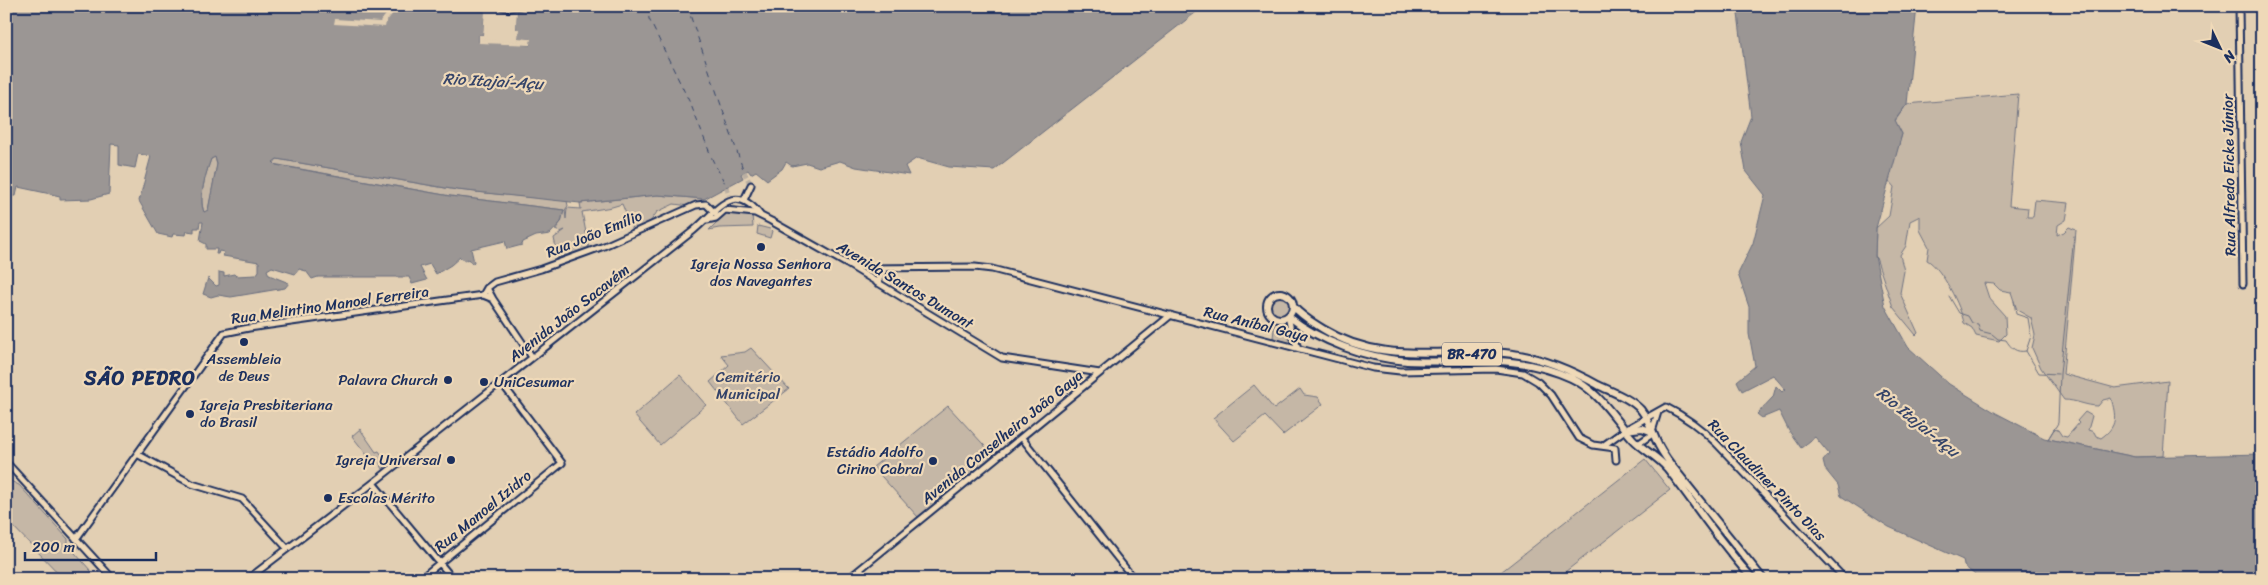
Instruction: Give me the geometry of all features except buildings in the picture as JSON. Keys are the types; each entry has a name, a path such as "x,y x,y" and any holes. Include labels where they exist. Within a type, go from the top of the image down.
{"highway":[{"path":"1276,294 1284,294 1291,300 1293,306 1288,316 1281,319 1273,317 1268,309 1269,300 1276,294"},
{"name":"BR-470","path":"1293,306 1304,317 1329,333 1370,348 1414,354 1498,353 1540,360 1564,368 1615,393 1636,406 1646,418 1661,450 1672,466 1763,579"},
{"name":"BR-470","path":"1288,316 1298,324 1327,340 1348,349 1378,357 1422,361 1504,360 1540,367 1570,378 1587,387 1599,398 1638,444 1666,468 1724,545 1753,579"},
{"path":"1625,430 1642,428 1653,432"}],"main road":[{"path":"500,6 508,8 520,6"},
{"name":"Rua Alfredo Eicke Júnior","path":"2239,6 2243,284"},
{"path":"750,185 744,200 752,204 761,216"},
{"name":"Avenida João Sacavém","path":"248,579 373,483 705,221 730,198 744,200"},
{"name":"Rua João Emílio","path":"483,295 495,282 541,269 604,246 696,205 706,204 715,213"},
{"name":"Avenida Santos Dumont","path":"705,221 716,218 725,210 731,209 755,213 848,264 1002,358 1100,373"},
{"name":"Rua Aníbal Gaya","path":"848,264 885,268 975,267 992,269 1394,371 1496,369 1523,374 1538,382 1551,395 1579,438 1593,445 1604,446"},
{"path":"877,283 885,268"},
{"path":"488,288 493,299 532,357"},
{"path":"483,295 493,299"},
{"name":"Rua Melintino Manoel Ferreira","path":"76,539 224,334 259,326 483,295"},
{"name":"Avenida Conselheiro João Gaya","path":"848,579 1171,315"},
{"path":"1288,316 1298,348"},
{"name":"Rua Manoel Izidro","path":"420,579 562,463 500,382"},
{"name":"Rua Claudiner Pinto Dias","path":"1658,412 1666,407 1688,420 1712,438 1846,579"},
{"path":"1604,446 1625,430 1658,412"},
{"path":"1638,444 1648,438 1653,432 1658,412"},
{"path":"1022,438 1134,579"},
{"path":"1604,446 1614,448 1616,460"},
{"path":"137,454 192,484 242,499 287,548"},
{"path":"6,462 113,579"},
{"path":"373,483 453,579"}],"green space":[{"path":"2018,94 2009,206 2028,208 2027,217 2033,217 2035,200 2069,203 2066,220 2058,225 2057,235 2069,227 2076,230 2063,374 2115,388 2168,381 2163,456 2135,457 2048,439 2054,429 2058,430 2062,436 2067,437 2079,423 2077,421 2085,412 2092,416 2088,430 2101,438 2107,434 2113,425 2115,415 2111,398 2103,400 2098,406 2064,400 2041,368 2032,348 2035,335 2031,318 2017,310 2011,292 2000,290 1994,284 1984,283 1989,298 2005,316 2006,334 1999,341 1976,336 1972,328 1964,323 1955,298 1945,279 1933,264 1927,260 1929,247 1920,230 1920,216 1910,221 1906,246 1900,255 1904,271 1900,293 1918,333 1916,335 1893,307 1875,255 1876,228 1889,216 1894,187 1888,180 1902,134 1895,121 1907,104"},
{"path":"215,157 217,165 208,211 204,212 202,206 203,185 211,159"},
{"path":"277,159 457,190 567,201 566,219 567,208 581,209 580,203 658,195 704,199 689,206 674,204 657,212 648,225 633,231 622,204 582,212 589,248 558,258 554,238 565,230 560,232 555,230 561,222 564,210 450,196 273,164"},
{"path":"726,213 752,215 753,227 709,230"},
{"path":"758,226 772,231 770,238 757,234"},
{"path":"1280,297 1286,300 1289,306 1286,312 1280,315 1274,312 1271,306 1274,300"},
{"path":"1275,320 1287,321 1287,333 1291,343 1273,338"},
{"name":"Cemitério Municipal","path":"751,348 789,389 743,424 710,382 729,365 721,355 745,352"},
{"path":"680,375 706,405 660,445 634,415"},
{"path":"1254,385 1274,409 1300,389 1304,395 1318,397 1323,404 1283,435 1265,416 1234,441 1213,418"},
{"name":"Estádio Adolfo Cirino Cabral","path":"948,406 994,456 918,517 873,467"},
{"path":"360,429 376,452 379,451 383,457 382,460 387,465 383,469 376,457 370,459 352,436"},
{"path":"1645,459 1670,490 1556,579 1492,579"},
{"path":"6,479 19,485 68,539 68,545 98,579 64,579 6,519"}],"water":[{"name":"Rio Itajaí-Açu","path":"6,6 390,6 421,12 423,6 469,6 485,12 483,35 479,35 479,42 530,45 530,39 518,39 516,29 517,10 542,6 1204,6 994,170 949,167 917,158 905,166 909,175 856,167 840,161 819,167 807,163 792,166 786,162 782,169 767,180 756,171 751,174 748,170 741,174 743,178 704,199 658,195 580,203 457,190 277,159 273,162 276,165 450,196 564,210 561,222 550,234 536,236 523,242 522,245 507,249 505,241 471,249 474,262 472,264 468,259 464,261 460,257 436,274 430,264 420,267 427,280 412,284 409,277 318,277 312,279 306,271 299,269 295,274 272,267 267,270 269,275 289,283 285,288 231,297 218,295 211,297 203,294 208,278 216,286 219,285 219,272 224,273 224,276 234,274 236,276 256,275 259,271 259,262 223,256 224,252 219,251 216,254 217,249 206,249 206,244 200,241 203,222 200,222 199,228 194,228 194,232 187,231 186,235 173,234 172,237 158,234 139,201 151,156 138,154 135,168 119,165 119,145 111,144 109,194 91,199 60,200 60,196 18,187 16,196 12,196 10,207 6,207","holes":["215,157 217,164 208,210 204,212 202,193 205,178 211,159"]},
{"name":"Rio Itajaí-Açu","path":"1737,6 1917,6 1907,104 1895,120 1902,134 1876,228 1875,256 1885,306 1908,347 1949,384 1996,413 2044,438 2135,457 2262,454 2262,579 1980,579 1964,566 1963,560 1889,527 1841,496 1838,485 1825,469 1823,461 1829,454 1815,437 1801,448 1789,431 1779,411 1762,418 1757,414 1773,397 1776,386 1782,392 1785,389 1773,375 1742,391 1737,381 1755,366 1749,334 1749,307 1738,274 1753,243 1765,195 1746,171 1741,142 1751,116"}],"pier":[{"path":"392,7 397,8 386,22 385,27 334,24 335,19 380,22"},
{"path":"485,9 487,12 486,35 481,40 528,43 516,39 514,29 515,10 517,10 516,29 519,29 518,38 531,39 530,45 479,43 479,35 483,35"}],"waterway":[{"path":"2048,439 2058,423 2060,374 2074,236"},
{"path":"1949,296 1959,313 1968,316 1972,323 1978,324 1980,331 1992,334 1998,339 2006,340 2017,351 2026,351"},
{"path":"2014,301 2016,314 2028,318 2031,336 2026,351 2039,373 2058,374"}],"ferry route":[{"path":"648,6 649,19 691,105 713,161 727,187"},
{"path":"687,6 744,172"}],"tunnel":[{"path":"744,172 751,185"},
{"path":"727,187 729,195"}],"place":[{"name":"Igreja Nossa Senhora dos Navegantes","path":"761,247"},
{"name":"Assembleia de Deus","path":"244,342"},
{"name":"Palavra Church","path":"448,380"},
{"name":"UniCesumar","path":"484,382"},
{"name":"Igreja Presbiteriana do Brasil","path":"190,414"},
{"name":"Igreja Universal","path":"451,460"},
{"name":"Estádio Adolfo Cirino Cabral","path":"933,461"},
{"name":"Escolas Mérito","path":"328,498"}],"district":[{"name":"SÃO PEDRO","path":"140,378"}]}
